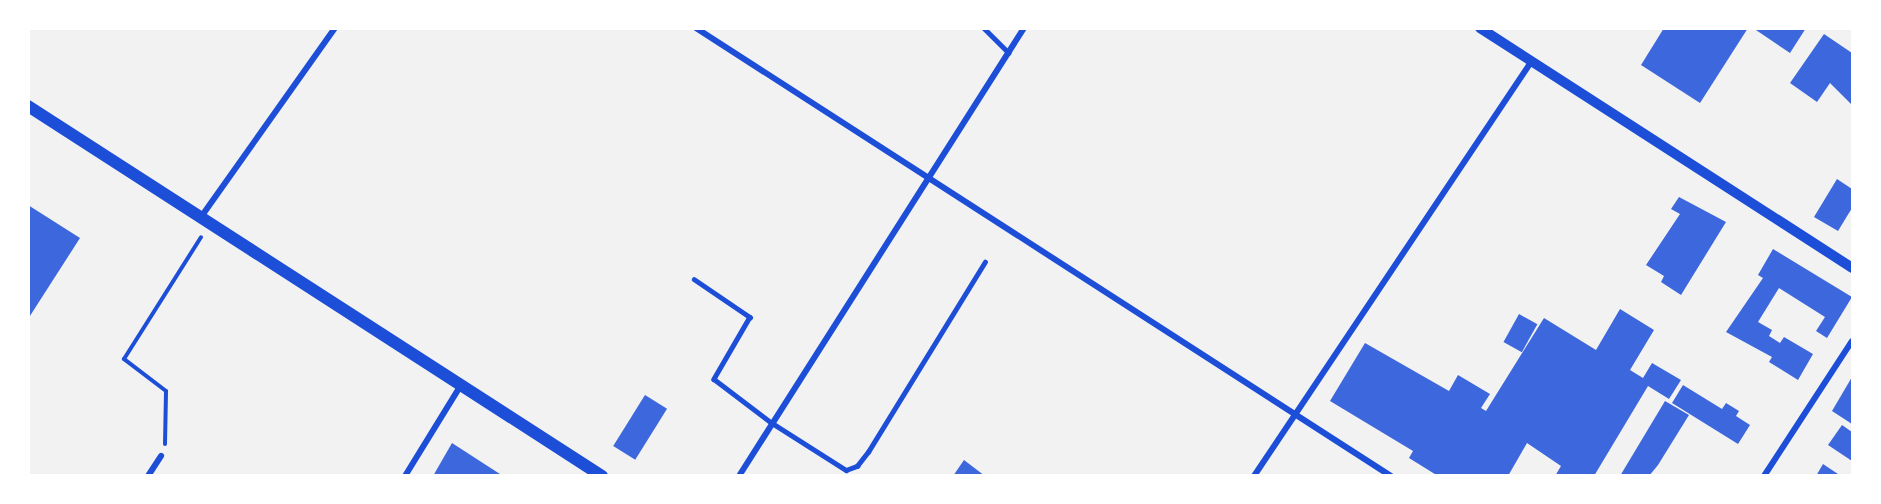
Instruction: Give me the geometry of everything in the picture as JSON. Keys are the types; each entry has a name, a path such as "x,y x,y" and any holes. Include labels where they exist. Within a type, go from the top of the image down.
{"main road":[{"path":"28,106 602,476"}],"street":[{"path":"206,220 335,28"},
{"path":"696,28 928,179 1297,413 1391,476"},
{"path":"739,476 1024,28"},
{"path":"1480,28 1852,268"},
{"path":"1254,476 1531,62"},
{"path":"1764,476 1852,341"},
{"path":"405,476 461,385"},
{"path":"148,476 161,456"}],"lane":[{"path":"984,28 1009,53"},
{"path":"694,279 750,317 714,379 772,423 846,470 857,466 985,262"}],"path":[{"path":"161,456 168,428 166,391 124,359 206,220"}],"building":[{"path":"1664,28 1748,28 1700,103 1641,65"},
{"path":"1753,28 1806,28 1790,53"},
{"path":"1824,34 1852,53 1852,105 1830,83 1817,102 1790,83"},
{"path":"1837,179 1852,189 1852,208 1838,231 1814,217"},
{"path":"1679,197 1726,222 1681,295 1661,282 1664,276 1646,265 1680,214 1671,209"},
{"path":"28,205 80,238 28,319"},
{"path":"1773,249 1852,297 1827,338 1816,331 1825,317 1779,288 1758,322 1772,330 1769,336 1780,343 1784,337 1813,354 1798,380 1769,362 1772,357 1726,332 1763,278 1758,275"},
{"path":"1620,309 1654,330 1630,370 1643,378 1652,363 1681,380 1669,399 1648,386 1594,476 1555,476 1561,466 1527,443 1508,476 1438,476 1409,458 1413,451 1330,401 1365,343 1449,391 1458,375 1490,394 1481,408 1486,411 1544,318 1596,350"},
{"path":"1519,314 1537,324 1522,352 1503,342"},
{"path":"1852,377 1852,424 1832,411"},
{"path":"1683,385 1722,409 1726,403 1739,411 1736,416 1750,425 1738,444 1672,403"},
{"path":"645,395 667,409 635,460 613,446"},
{"path":"1665,401 1689,415 1649,476 1620,476"},
{"path":"1842,425 1852,432 1852,461 1828,445"},
{"path":"452,443 503,476 433,476"},
{"path":"964,460 985,476 953,476"},
{"path":"1823,464 1841,476 1816,476"}]}
